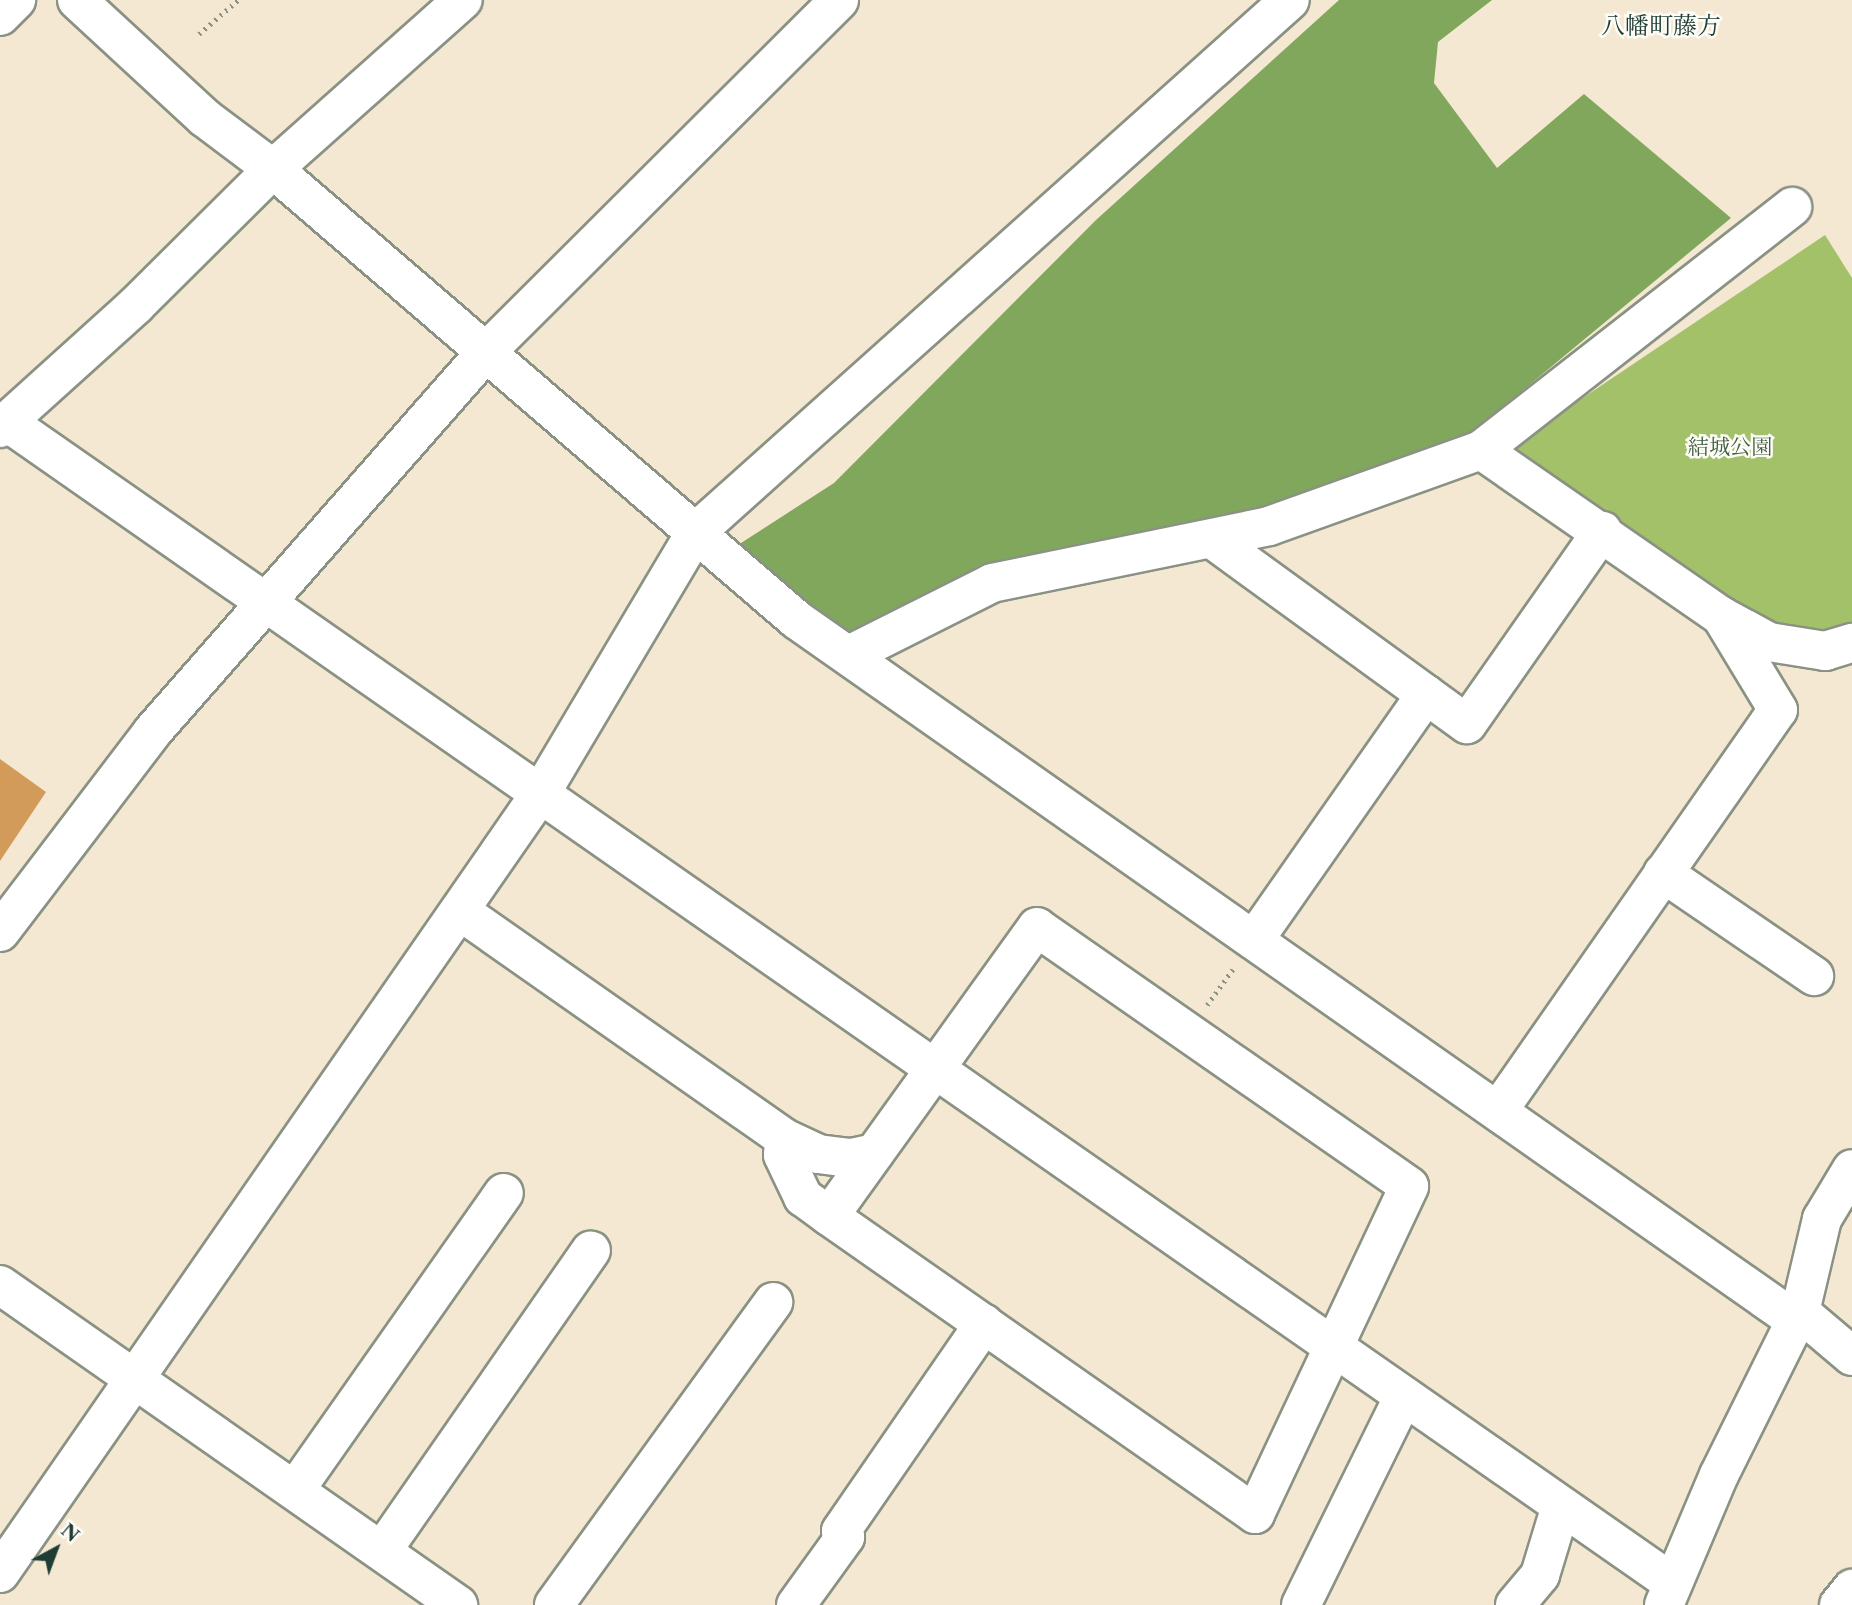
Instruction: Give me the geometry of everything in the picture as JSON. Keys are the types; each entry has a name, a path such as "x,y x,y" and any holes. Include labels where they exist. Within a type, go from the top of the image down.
{"street":[{"path":"0,16 16,0"},
{"path":"77,0 205,118 273,169 797,620 1852,1356"},
{"path":"463,0 273,169 136,305 4,425 542,791 934,1069 1561,1506 1667,1593 1798,1316 1822,1219 1852,1169"},
{"path":"0,932 153,731 486,351 839,0"},
{"path":"0,1573 542,791 696,532 1290,0"},
{"path":"849,655 992,583 1269,526 1481,450 1792,207"},
{"path":"1481,450 1602,531 1721,617 1769,642 1825,651 1852,643"},
{"path":"1212,539 1467,724 1602,531"},
{"path":"1498,1111 1778,710 1721,617"},
{"path":"1254,940 1426,694"},
{"path":"1663,873 1814,976"},
{"path":"460,911 784,1138 818,1154 851,1158 874,1153"},
{"path":"784,1138 783,1155 803,1197 829,1216 1255,1514 1409,1186 1037,927 829,1216"},
{"path":"295,1490 504,1193"},
{"path":"1814,1244 1852,1214"},
{"path":"382,1550 592,1250"},
{"path":"0,1285 458,1605"},
{"path":"554,1605 773,1302"},
{"path":"796,1605 845,1537 841,1531 984,1324"},
{"path":"1301,1605 1404,1396"},
{"path":"1515,1605 1540,1575 1561,1506"},
{"path":"1839,1605 1852,1589"}],"path":[{"path":"200,34 238,0"},
{"path":"1187,1032 1254,940"}],"green space":[{"path":"1339,0 1492,0 1438,42 1434,83 1497,168 1584,94 1731,218 1459,443 1267,510 984,569 845,635 805,608 741,543 834,483 1096,220"},
{"name":"結城公園","path":"1825,235 1852,278 1852,627 1815,637 1782,632 1510,447"}],"building":[{"path":"0,759 46,792 0,861"}],"district":[{"name":"八幡町藤方","path":"1661,26"}]}
